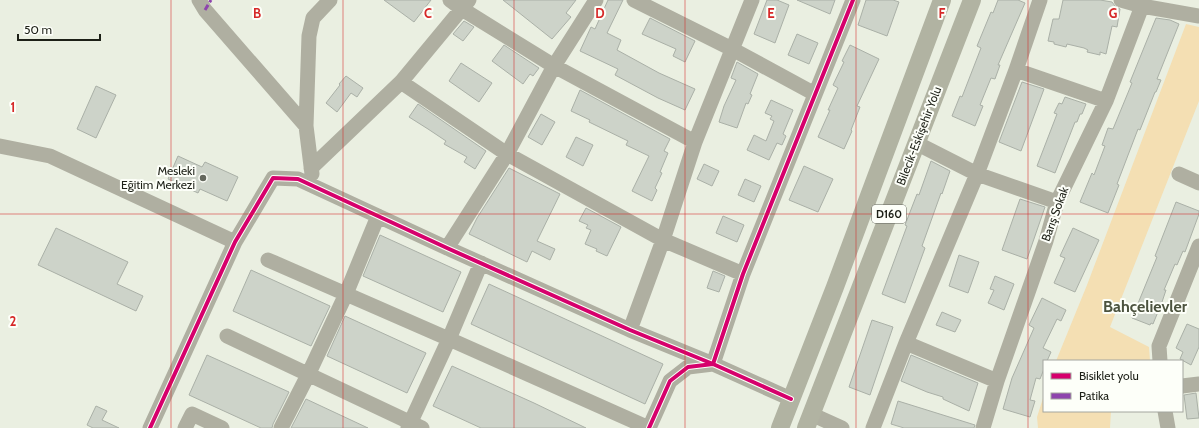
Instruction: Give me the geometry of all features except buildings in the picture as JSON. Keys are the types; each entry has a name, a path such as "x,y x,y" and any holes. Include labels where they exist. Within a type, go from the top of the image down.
{"main road":[{"name":"D160","path":"780,428 835,287 942,0"},
{"name":"Bilecik-Eskişehir Yolu","path":"809,421 972,0"}],"street":[{"path":"313,186 306,126 309,36 313,18 330,0"},
{"path":"450,0 466,5 554,66 695,142"},
{"path":"447,248 507,154 554,66 596,0"},
{"path":"634,0 732,49 815,94"},
{"path":"630,330 663,240 695,142 752,0"},
{"path":"712,364 743,274 853,0"},
{"path":"872,428 977,174 1016,70 1040,0"},
{"path":"1121,0 1142,6 1199,16"},
{"path":"205,3 306,126"},
{"path":"311,168 401,82 466,5"},
{"name":"Barış Sokak","path":"983,428 997,381 1046,241 1057,202 1106,100 1142,6"},
{"path":"1016,70 1106,100"},
{"path":"401,82 507,154 663,240 743,274"},
{"path":"916,143 977,174 1057,202"},
{"path":"0,146 50,156 235,242"},
{"path":"1179,174 1199,183"},
{"path":"150,428 235,242 273,178 298,179 630,330 791,399"},
{"path":"281,428 346,294 378,216"},
{"path":"1160,360 1159,346 1199,246"},
{"path":"268,260 649,428 670,381 688,367 712,364"},
{"path":"227,336 413,426 481,263"},
{"path":"906,343 997,381"},
{"path":"1183,386 1199,384"},
{"path":"1165,412 1168,428"},
{"path":"185,428 192,414 222,428"},
{"path":"809,421 842,428"}],"shaded area":[{"path":"1186,24 1199,27 1199,101 1110,327 1149,347 1150,360 1056,360 1087,285"},
{"path":"1043,398 1043,412 1111,412 1110,428 1038,428 1037,417"}],"marked path":[{"path":"205,10 211,0"}],"cycle path":[{"path":"649,428 670,381 688,367 713,364 743,274 853,0"},
{"path":"150,428 235,242 273,178 298,179 630,330 713,364 791,399"}],"place":[{"name":"Mesleki Eğitim Merkezi","path":"203,178"}],"district":[{"name":"Bahçelievler","path":"1145,306"}]}
